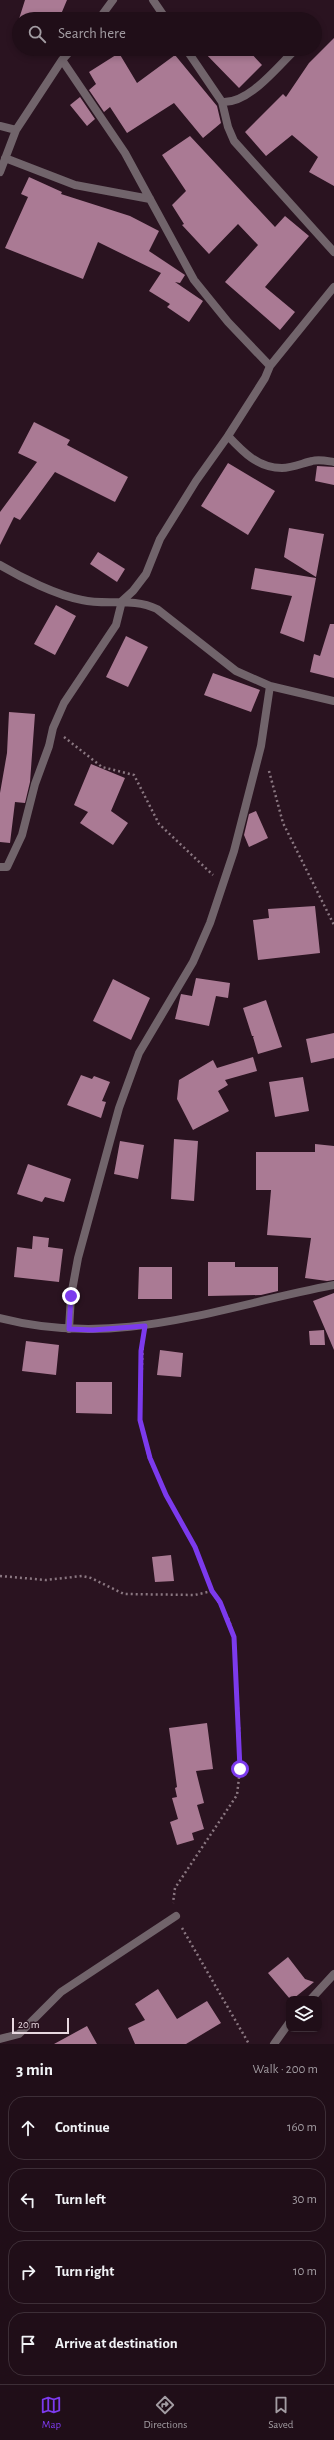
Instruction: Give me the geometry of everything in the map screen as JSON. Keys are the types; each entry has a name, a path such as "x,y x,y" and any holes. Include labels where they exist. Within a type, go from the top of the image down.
{"street":[{"path":"104,12 113,0"},
{"path":"153,0 161,12"},
{"path":"0,172 16,130 66,56"},
{"path":"191,56 222,102 228,127 234,141 334,252"},
{"path":"222,102 240,100 263,81 289,56"},
{"path":"62,60 125,153 194,280 228,322 270,366"},
{"path":"0,126 16,130"},
{"path":"6,158 75,185 150,199"},
{"path":"0,867 7,867 22,835 35,784 49,746 53,728 64,703 116,625 122,601 133,591 146,574 160,538 196,481 228,436 265,378 270,366 334,287"},
{"path":"228,436 243,452 256,462 269,466 282,468 317,460 334,462"},
{"path":"0,565 39,584 82,600 122,601 146,604 157,609 236,671 270,686 334,701"},
{"path":"69,1329 71,1296 78,1258 119,1108 139,1053 193,962 210,923 234,851 261,746 270,686"},
{"path":"0,1318 69,1329 93,1330 145,1326 215,1313 334,1285"},
{"path":"0,2039 19,2034 61,1992 176,1916"},
{"path":"314,1996 334,1974"},
{"path":"274,2044 286,2027"}],"path":[{"path":"53,728 102,767 134,775 159,824 222,884"},
{"path":"261,746 283,823 334,925"},
{"path":"145,1326 141,1351 140,1420 150,1458 166,1495 195,1547 212,1591 220,1602 234,1637 239,1728 240,1785 237,1795 175,1888 173,1904 176,1916 249,2044"},
{"path":"0,1576 46,1580 82,1576 91,1578 124,1594 161,1593 190,1595 212,1591"}],"building":[{"path":"25,0 67,0 62,12 21,12"},
{"path":"334,38 334,186 309,172 318,157 292,135 266,156 245,132 283,94 286,97 309,63 316,56 322,56 322,50"},
{"path":"114,56 121,56 137,83 174,56 176,56 217,106 221,123 203,138 174,103 127,133 110,107 104,112 89,90 96,84 89,72"},
{"path":"208,56 254,56 262,65 239,88"},
{"path":"80,97 95,119 87,126 70,105"},
{"path":"190,136 275,227 285,216 309,236 265,287 295,312 280,330 225,282 258,245 238,224 209,254 182,225 184,224 172,205 186,191 162,155"},
{"path":"29,177 62,192 61,194 130,216 159,231 149,251 185,275 180,283 175,282 203,301 189,322 167,307 170,304 149,291 161,273 98,242 83,279 5,248 28,197 21,194"},
{"path":"34,422 70,440 67,445 128,477 115,502 55,472 20,520 14,517 0,545 0,512 37,462 18,453"},
{"path":"228,463 275,491 248,535 201,506"},
{"path":"317,466 334,467 334,485 315,481"},
{"path":"289,528 324,534 316,577 284,557"},
{"path":"98,552 125,569 117,582 90,564"},
{"path":"255,568 316,578 304,642 280,633 292,596 251,589"},
{"path":"56,605 76,616 55,655 34,644"},
{"path":"330,624 334,624 334,678 310,672 314,654 320,656"},
{"path":"126,636 148,647 128,687 106,677"},
{"path":"213,673 260,690 251,712 204,695"},
{"path":"9,712 35,714 30,782 25,803 15,802 10,843 0,842 0,793 7,753"},
{"path":"91,764 125,778 111,811 128,823 113,845 80,823 88,812 74,805"},
{"path":"256,811 268,838 249,847 244,835 249,814"},
{"path":"315,906 320,953 258,960 253,920 269,918 268,909"},
{"path":"196,978 230,983 228,998 216,996 209,1026 175,1019 181,994 192,996"},
{"path":"113,979 150,998 131,1040 93,1021"},
{"path":"266,1000 282,1047 258,1054 254,1036 252,1036 243,1008"},
{"path":"334,1033 334,1058 311,1063 306,1039"},
{"path":"253,1057 257,1071 225,1080 228,1085 218,1091 229,1111 193,1130 177,1099 179,1080 213,1060 217,1068"},
{"path":"81,1075 92,1079 94,1076 110,1082 102,1101 106,1102 101,1118 67,1105"},
{"path":"303,1077 309,1111 275,1117 269,1082"},
{"path":"174,1139 198,1141 194,1201 171,1199"},
{"path":"120,1141 144,1145 138,1179 114,1174"},
{"path":"315,1144 334,1146 334,1280 327,1281 305,1278 311,1238 267,1235 271,1190 256,1190 256,1152 315,1152"},
{"path":"28,1164 71,1179 64,1202 45,1197 42,1202 17,1194"},
{"path":"33,1236 49,1238 48,1247 63,1249 59,1282 14,1277 17,1247 32,1249"},
{"path":"208,1262 235,1262 235,1267 278,1267 278,1291 261,1295 208,1296"},
{"path":"139,1267 172,1267 172,1299 138,1299"},
{"path":"334,1293 334,1350 313,1301"},
{"path":"324,1330 325,1345 310,1345 309,1331"},
{"path":"26,1341 59,1345 56,1375 22,1371"},
{"path":"160,1350 183,1353 181,1377 157,1375"},
{"path":"76,1382 112,1382 112,1414 76,1413"},
{"path":"171,1555 174,1581 155,1582 152,1557"},
{"path":"207,1723 213,1769 196,1771 204,1803 197,1805 204,1829 192,1833 194,1840 177,1845 170,1822 178,1819 172,1798 177,1797 175,1788 177,1787 169,1728"},
{"path":"288,1957 305,1979 314,1982 297,1996 287,1996 268,1973"},
{"path":"158,1989 177,2019 207,2001 221,2023 186,2044 135,2044 128,2028 145,2020 135,2004"},
{"path":"87,2026 97,2044 54,2044"}],"route":[{"path":"71,1296 69,1329 93,1330 145,1326 141,1351 140,1420 150,1458 166,1495 195,1547 212,1591 220,1602 234,1637 240,1769"}]}
